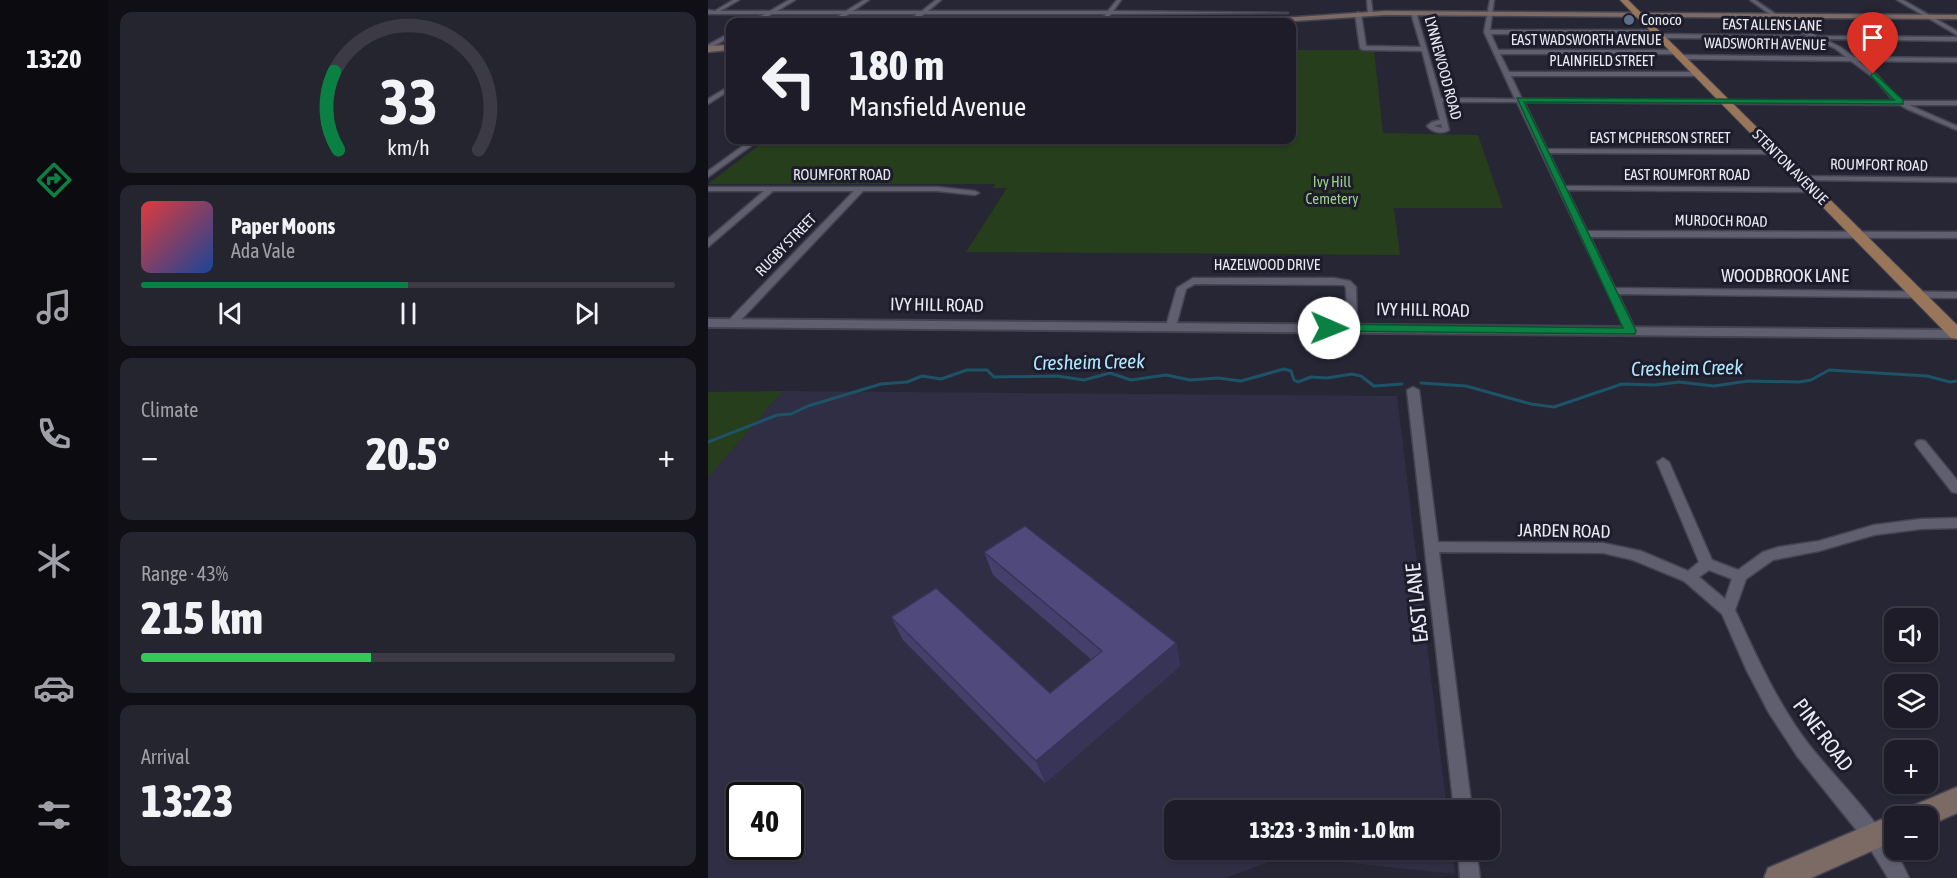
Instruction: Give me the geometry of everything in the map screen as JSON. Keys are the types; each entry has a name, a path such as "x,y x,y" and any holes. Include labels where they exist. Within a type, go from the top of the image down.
{"main road":[{"name":"STENTON AVENUE","path":"1624,0 1957,334"},
{"path":"1275,18 1414,13 1957,16"},
{"path":"708,48 726,48"},
{"path":"1938,808 1957,800"},
{"path":"1778,878 1884,831"}],"street":[{"path":"710,13 737,0"},
{"path":"761,18 793,0"},
{"path":"838,18 867,0"},
{"path":"915,18 939,0"},
{"path":"1106,18 1119,0"},
{"path":"1369,0 1371,14"},
{"path":"1492,0 1487,32 1631,331"},
{"path":"1752,0 1787,24 1820,38 1853,59 1876,77 1900,102 1920,114 1957,128"},
{"path":"1899,0 1957,33"},
{"path":"710,13 985,12 1286,16 1287,4"},
{"path":"978,18 985,12"},
{"path":"1039,18 1044,13"},
{"name":"LYNNEWOOD ROAD","path":"1414,13 1445,126"},
{"path":"1358,14 1363,48 1424,49"},
{"name":"EAST ALLENS LANE","path":"1487,32 1957,39"},
{"path":"708,48 726,37"},
{"name":"EAST WADSWORTH AVENUE","path":"1496,52 1678,54"},
{"name":"WADSWORTH AVENUE","path":"1678,54 1957,60"},
{"name":"PLAINFIELD STREET","path":"1507,74 1697,74"},
{"path":"708,102 726,91"},
{"path":"1438,100 1957,103"},
{"path":"708,102 724,101"},
{"path":"708,176 750,144"},
{"name":"EAST MCPHERSON STREET","path":"1544,151 1776,152"},
{"name":"ROUMFORT ROAD","path":"1801,178 1957,180"},
{"name":"EAST ROUMFORT ROAD","path":"1562,188 1813,190"},
{"name":"ROUMFORT ROAD","path":"708,189 958,189 975,192"},
{"path":"708,244 771,189"},
{"name":"RUGBY STREET","path":"732,323 861,189"},
{"name":"MURDOCH ROAD","path":"1584,234 1957,235"},
{"name":"HAZELWOOD DRIVE","path":"1171,326 1182,288 1189,282 1203,280 1334,281 1347,283 1351,287 1352,328"},
{"name":"WOODBROOK LANE","path":"1612,291 1957,295"},
{"name":"IVY HILL ROAD","path":"708,323 1957,334"},
{"name":"EAST LANE","path":"1413,390 1434,548 1462,800"},
{"path":"1921,444 1957,489"},
{"path":"1663,462 1707,564 1740,576"},
{"path":"1728,610 1740,576 1768,556 1779,552 1819,546 1881,529 1957,523"},
{"name":"JARDEN ROAD","path":"1434,548 1603,548 1636,555 1689,577 1728,610"},
{"path":"1689,577 1707,564"},
{"name":"PINE ROAD","path":"1728,610 1774,708 1803,750 1884,831"},
{"path":"1468,860 1470,878"},
{"name":"PINE ROAD","path":"1893,860 1899,878"}],"shaded area":[{"path":"783,391 1397,396 1446,800 1164,800 1164,860 1274,860 1225,878 708,878 708,478"},
{"path":"1323,860 1453,860 1455,874"}],"green space":[{"name":"Ivy Hill Cemetery","path":"1296,50 1374,50 1383,133 1478,135 1503,208 1394,208 1400,255 966,252 1007,188 993,188 995,184 708,184 761,144 1296,144"},
{"path":"783,391 708,478 708,392"}],"building":[{"path":"1025,526 1176,643 1036,761 891,617 936,588 1050,693 1102,651 984,552"}],"waterway":[{"name":"Cresheim Creek","path":"708,442 777,415 791,414 808,406 881,384 907,382 922,376 941,379 967,370 987,370 994,377 1057,376 1084,380 1110,373 1131,380 1166,375 1190,380 1218,378 1241,381 1284,369 1291,371 1294,380 1298,382 1311,377 1327,378 1352,374 1361,376 1374,386 1402,384"},
{"name":"Cresheim Creek","path":"1421,383 1466,386 1531,404 1554,407 1622,384 1655,385 1679,382 1714,386 1748,381 1799,382 1811,380 1829,370 1927,376 1950,382 1957,381"}],"place":[{"name":"Conoco","path":"1629,20"}],"route":[{"path":"1329,328 1631,331 1519,100 1900,102 1873,74"}]}
